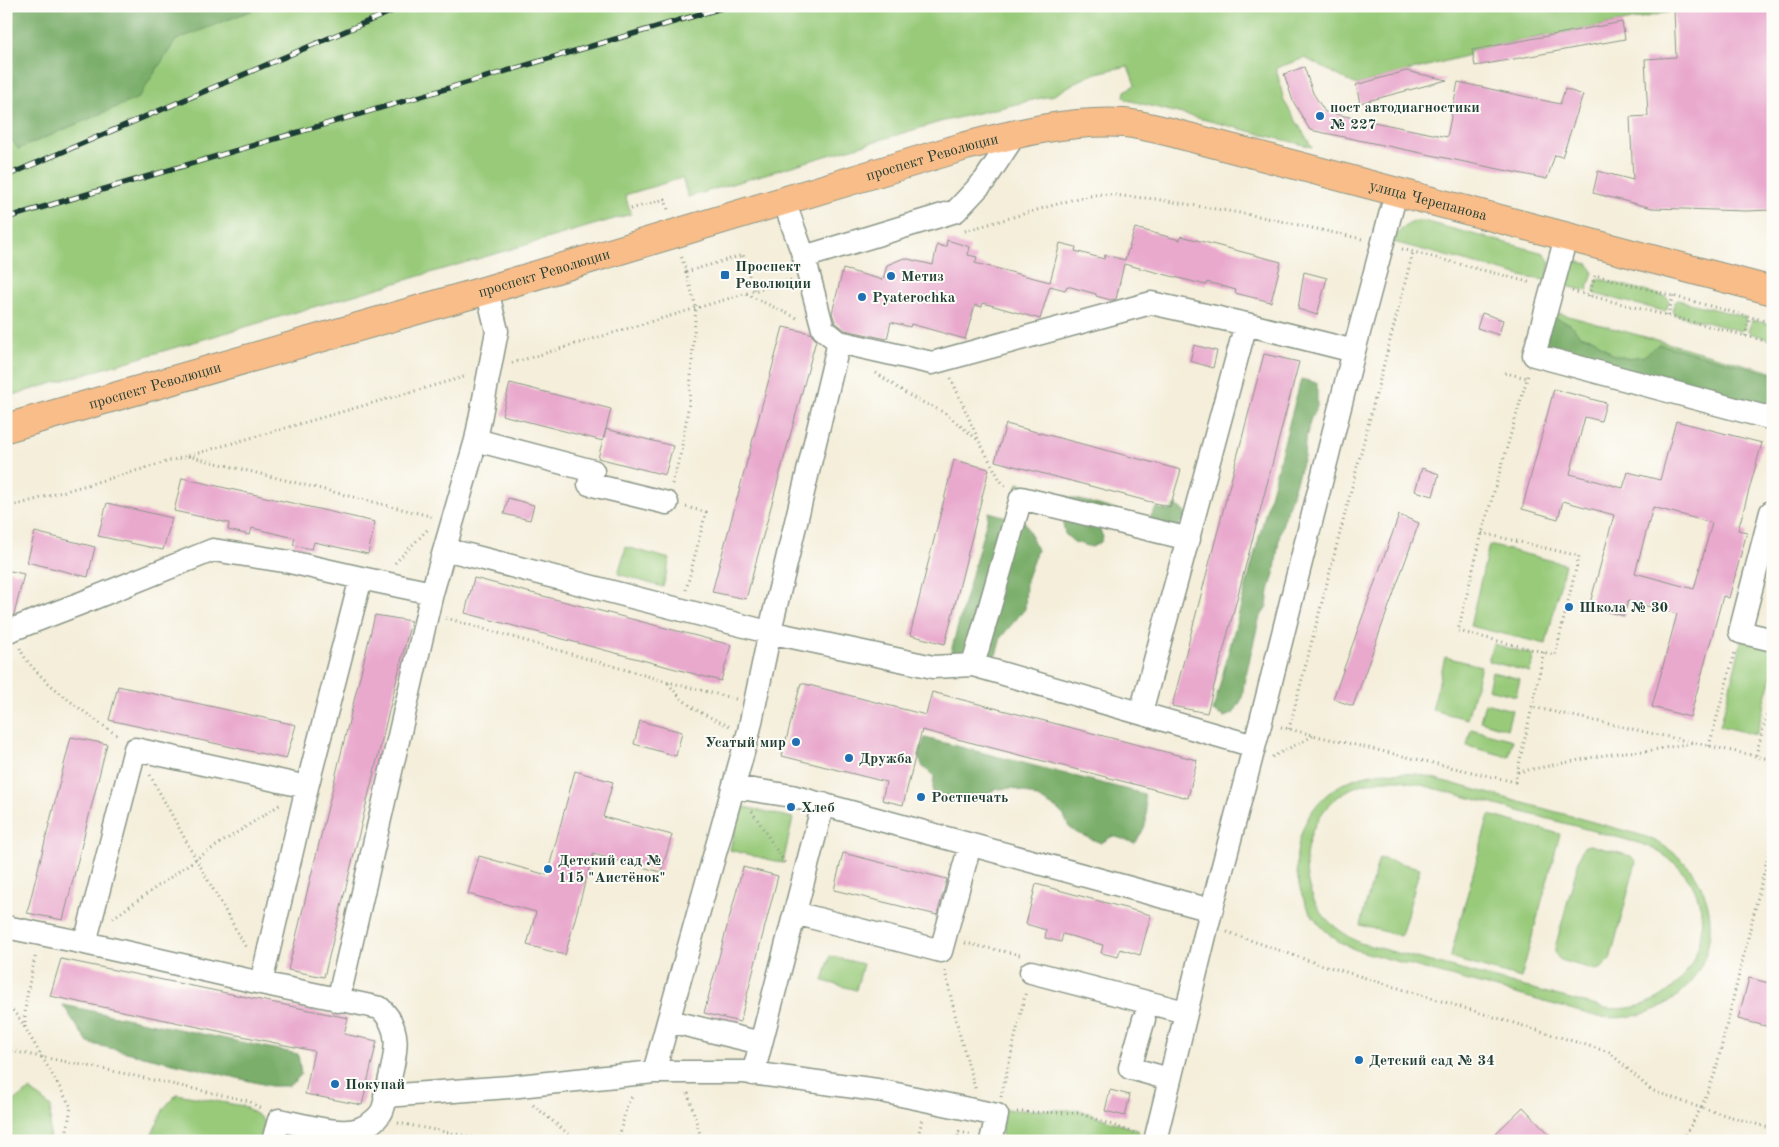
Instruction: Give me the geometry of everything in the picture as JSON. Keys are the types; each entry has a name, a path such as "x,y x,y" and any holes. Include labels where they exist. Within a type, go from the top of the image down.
{"main road":[{"name":"проспект Революции","path":"6,428 487,290 957,149 1016,133 1083,123"},
{"name":"улица Черепанова","path":"1083,123 1126,123 1166,131 1773,291"}],"street":[{"path":"806,266 956,212 985,180 1016,133"},
{"path":"1145,1137 1170,1079 1211,910 1259,753 1354,351 1396,192"},
{"path":"654,1072 736,787 831,336 784,201"},
{"path":"1566,237 1534,355 1773,419"},
{"path":"338,1001 430,603 476,440 497,331 487,290"},
{"path":"831,336 932,363 1151,304 1246,324 1354,351"},
{"path":"1141,712 1246,324"},
{"path":"476,440 593,471 589,484 667,503"},
{"path":"972,665 1021,498 1189,539"},
{"path":"1773,512 1771,512 1740,632 1773,640"},
{"path":"445,549 769,632 933,667 972,665 1141,712 1259,753"},
{"path":"6,629 11,630 213,550 290,562 370,580 430,603"},
{"path":"261,983 307,787 370,580"},
{"path":"86,940 136,749 307,787"},
{"path":"736,787 792,796 823,804 1211,910"},
{"path":"754,1074 823,804"},
{"path":"795,912 942,944 970,845"},
{"path":"6,927 86,940 338,1001 380,1008 389,1017 395,1033 396,1048 384,1104 374,1120 358,1129 341,1132 276,1130"},
{"path":"1030,965 1185,1012"},
{"path":"1144,1018 1130,1068 1170,1079"},
{"path":"669,1021 761,1043"},
{"path":"384,1104 654,1072 754,1074 877,1090 992,1112 992,1141"}],"path":[{"path":"956,234 1078,198 1102,194 1154,199 1258,216 1382,244 1773,343"},
{"path":"1289,729 1413,252"},
{"path":"686,272 743,255 754,291"},
{"path":"6,508 490,370 754,291 806,266"},
{"path":"1589,296 1595,275 1773,323"},
{"path":"745,293 831,336"},
{"path":"1668,316 1674,296"},
{"path":"681,609 706,512 667,503 681,452 689,403 696,307"},
{"path":"1745,336 1750,317"},
{"path":"1482,533 1579,556 1556,655 1458,630 1482,533 1534,355"},
{"path":"944,361 979,441 1000,480 1020,502"},
{"path":"873,370 910,396 945,413 979,441"},
{"path":"1505,373 1527,378"},
{"path":"187,456 438,518 370,580"},
{"path":"430,603 668,682 755,703"},
{"path":"1709,746 1740,632"},
{"path":"1274,725 1515,782 1544,651"},
{"path":"668,682 679,697 690,707 733,728 749,732"},
{"path":"1756,756 1773,691"},
{"path":"1532,707 1773,760"},
{"path":"1259,753 1314,735"},
{"path":"1518,772 1599,756 1695,743"},
{"path":"86,940 196,859 307,787"},
{"path":"736,787 801,888"},
{"path":"1682,1141 1701,1108 1715,1073 1773,836"},
{"path":"1222,930 1313,962 1609,1052 1651,1090 1720,1115 1773,1129"},
{"path":"25,1029 26,996 41,934"},
{"path":"942,944 1030,965 992,1112 960,1036 942,944"},
{"path":"6,1003 20,1019 71,1107 65,1141"},
{"path":"6,1050 103,1068 249,1101 276,1130"},
{"path":"618,1141 627,1105 639,1087 654,1072"},
{"path":"683,1073 702,1141"},
{"path":"509,1088 577,1141"},
{"path":"384,1104 396,1122 493,1141"},
{"path":"992,1112 1078,1113 1145,1137"},
{"path":"918,1136 922,1122"},
{"path":"957,1141 959,1132"}],"green space":[{"path":"6,6 1755,6 1674,11 1472,50 1469,55 1356,85 1305,58 1276,68 1284,101 1312,147 1127,100 1124,97 1125,91 1135,85 1128,66 1096,73 1054,95 940,122 688,197 682,178 625,195 631,214 6,397"},
{"path":"6,6 263,6 176,40 138,98 18,149 6,132"},
{"path":"1416,221 1423,221 1544,253 1550,261 1547,280 1529,278 1393,242 1402,229"},
{"path":"1579,262 1589,264 1593,272 1587,291 1562,285 1569,268"},
{"path":"1600,279 1667,297 1669,301 1667,309 1664,311 1595,294 1597,280"},
{"path":"1678,300 1745,317 1744,329 1741,331 1674,314 1672,311 1675,302"},
{"path":"1550,311 1773,372 1773,414 1539,352"},
{"path":"1552,316 1570,324 1580,335 1594,339 1612,354 1626,358 1644,356 1659,344 1773,374 1773,411 1544,351"},
{"path":"1752,320 1773,325 1773,340 1750,333 1748,331"},
{"path":"1301,379 1317,383 1317,407 1311,418 1305,442 1304,457 1280,532 1275,570 1267,606 1259,620 1242,699 1233,714 1224,717 1213,711"},
{"path":"1018,483 1149,519 1156,508 1171,511 1176,504 1190,518 1180,522 1177,540 1169,546 1155,545 1149,542 1139,531 1096,522 1103,537 1101,542 1092,547 1074,542 1065,534 1063,523 1068,516 1056,518 1034,509 1017,487"},
{"path":"989,512 1025,522 1037,550 1026,580 1025,609 1001,637 996,655 969,660 950,655"},
{"path":"1489,545 1565,564 1546,644 1470,626"},
{"path":"626,547 670,559 663,587 618,574"},
{"path":"1742,640 1773,648 1773,672 1756,735 1720,726"},
{"path":"1493,644 1534,655 1530,672 1488,661"},
{"path":"1445,657 1481,666 1467,719 1432,710"},
{"path":"1492,672 1520,679 1516,696 1488,689"},
{"path":"1485,703 1512,710 1507,729 1480,721"},
{"path":"1471,729 1513,740 1509,757 1467,746"},
{"path":"925,738 1144,794 1146,820 1143,830 1135,843 1113,836 1101,843 1077,833 1069,827 1064,816 1057,809 1032,795 1013,788 996,789 966,803 932,798 934,776 923,767 918,756"},
{"path":"1384,772 1418,774 1644,836 1679,857 1700,885 1710,916 1707,948 1694,977 1671,1000 1639,1015 1599,1017 1356,950 1337,940 1313,916 1303,897 1298,877 1297,857 1300,837 1308,818 1320,801 1337,787 1366,775","holes":["1400,780 1642,844 1663,854 1675,863 1690,881 1698,900 1702,920 1700,939 1694,958 1684,975 1670,990 1653,1001 1630,1008 1604,1008 1360,943 1344,933 1334,926 1321,912 1308,882 1306,866 1307,849 1311,833 1329,805 1347,791 1373,782"]},
{"path":"740,806 793,818 783,863 730,850"},
{"path":"1489,815 1560,834 1521,978 1450,958"},
{"path":"1590,845 1631,856 1636,862 1610,960 1602,968 1596,970 1563,961 1559,959 1555,950 1582,849"},
{"path":"1379,858 1420,868 1401,936 1360,925"},
{"path":"830,956 863,964 856,990 823,981"},
{"path":"63,1005 298,1054 301,1075 289,1086 271,1086 88,1043"},
{"path":"30,1090 51,1107 49,1141 6,1141 6,1106"},
{"path":"177,1094 243,1106 260,1117 269,1128 264,1141 149,1141 164,1108"},
{"path":"1002,1108 1013,1110 1079,1110 1139,1131 1137,1141 1002,1141"}],"building":[{"path":"1773,6 1773,210 1652,208 1593,193 1598,171 1633,180 1630,117 1648,116 1645,59 1676,57 1674,11"},
{"path":"1622,22 1625,39 1475,66 1472,50"},
{"path":"1304,67 1313,93 1325,112 1447,137 1458,82 1560,104 1565,89 1583,95 1562,157 1555,155 1547,179 1310,130 1293,101 1284,74"},
{"path":"1406,71 1447,80 1360,103 1356,85"},
{"path":"1135,228 1180,240 1181,236 1281,262 1271,302 1235,293 1236,290 1207,282 1206,285 1124,264 1116,299 1111,300 1067,286 1065,290 1050,286 1040,319 983,303 982,307 975,305 965,339 911,324 910,327 891,322 887,339 845,330 835,322 832,313 843,269 883,280 887,265 904,258 933,265 937,245 946,247 947,240 970,247 968,255 977,257 975,263 1050,282 1060,243 1076,247 1075,251 1104,259 1105,255 1125,260"},
{"path":"1304,272 1327,278 1317,315 1298,309"},
{"path":"1482,313 1503,320 1499,335 1477,328"},
{"path":"783,327 810,333 816,340 746,599 712,592"},
{"path":"1194,345 1217,351 1213,368 1190,361"},
{"path":"1264,354 1299,362 1207,713 1172,706"},
{"path":"510,383 611,409 603,441 502,415"},
{"path":"1554,389 1606,403 1601,421 1585,417 1570,474 1623,488 1628,472 1660,480 1676,421 1762,443 1738,530 1747,532 1729,598 1723,596 1690,717 1652,707 1677,614 1628,601 1624,616 1589,607 1614,515 1563,501 1558,519 1522,509","holes":["1653,507 1712,523 1694,589 1635,573"]},
{"path":"1006,424 1181,470 1170,507 995,461"},
{"path":"606,429 673,446 665,475 598,458"},
{"path":"954,460 989,469 945,644 910,635"},
{"path":"1422,468 1439,474 1433,496 1415,491"},
{"path":"182,478 375,522 368,554 314,542 312,549 293,545 295,538 252,528 250,535 228,530 229,523 174,511"},
{"path":"508,498 534,505 530,520 504,514"},
{"path":"107,503 172,518 163,550 98,536"},
{"path":"1399,515 1419,523 1353,706 1333,699"},
{"path":"35,532 95,547 88,577 27,562"},
{"path":"6,570 24,574 14,615 10,616 6,616"},
{"path":"474,578 731,645 721,681 465,613"},
{"path":"375,615 411,621 324,977 288,970"},
{"path":"801,683 926,715 932,692 1197,760 1188,798 922,730 903,805 882,800 886,782 782,756"},
{"path":"118,686 296,725 286,759 109,720"},
{"path":"640,721 682,732 676,756 634,744"},
{"path":"71,737 107,744 63,920 27,913"},
{"path":"575,771 613,782 603,817 672,835 661,872 593,854 565,955 527,945 536,912 468,894 479,856 547,875"},
{"path":"843,853 947,879 937,915 834,890"},
{"path":"743,867 778,876 740,1022 704,1013"},
{"path":"1036,884 1151,915 1140,955 1120,949 1118,957 1101,953 1103,945 1063,934 1061,942 1045,938 1046,930 1026,924"},
{"path":"61,959 348,1018 344,1034 377,1041 362,1105 305,1094 314,1051 50,996"},
{"path":"1749,978 1773,984 1773,1028 1738,1019"},
{"path":"1110,1090 1130,1095 1125,1116 1105,1111"},
{"path":"1523,1107 1556,1141 1504,1141 1496,1133"}],"railway":[{"path":"6,176 404,6"},
{"path":"6,218 728,6"}],"place":[{"name":"пост автодиагностики № 227","path":"1320,116"},
{"name":"Проспект Революции","path":"725,275"},
{"name":"Метиз","path":"891,276"},
{"name":"Pyaterochka","path":"862,297"},
{"name":"Школа № 30","path":"1569,607"},
{"name":"Усатый мир","path":"796,742"},
{"name":"Дружба","path":"849,758"},
{"name":"Ростпечать","path":"921,797"},
{"name":"Хлеб","path":"791,807"},
{"name":"Детский сад № 115 \"Аистёнок\"","path":"548,869"},
{"name":"Детский сад № 34","path":"1359,1060"},
{"name":"Покупай","path":"335,1084"}]}
